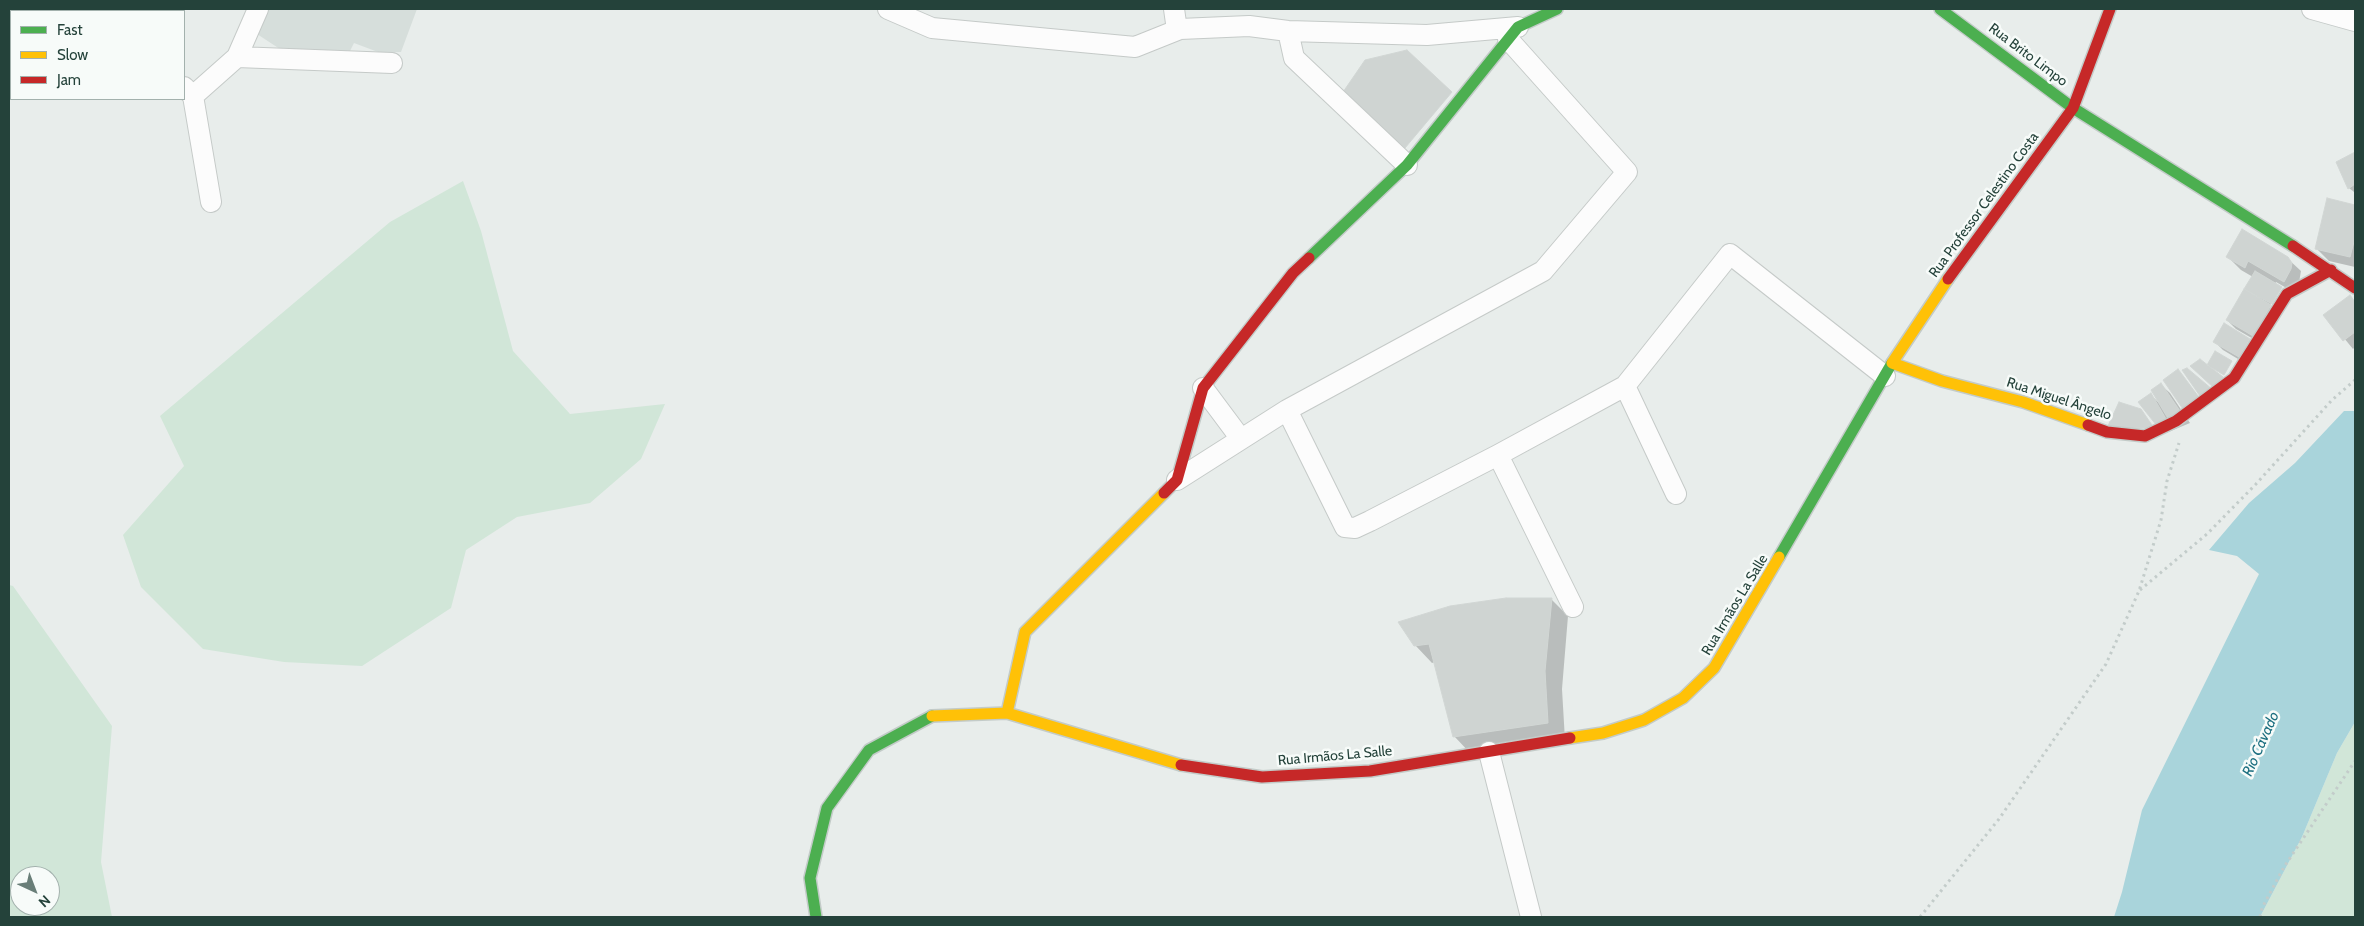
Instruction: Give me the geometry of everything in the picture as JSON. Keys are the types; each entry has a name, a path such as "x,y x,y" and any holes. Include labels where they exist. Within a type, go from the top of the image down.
{"main road":[{"path":"1007,713 1026,632 1177,480 1203,388 1293,274 1407,165 1513,33 1556,9"},
{"name":"Rua Brito Limpo","path":"1940,9 2073,108 2331,270 2355,288"},
{"name":"Rua Professor Celestino Costa","path":"1865,412 1888,369 1968,250 2073,108 2110,9"},
{"name":"Rua Miguel Ângelo","path":"1888,369 2023,402 2107,432 2145,436 2176,420 2234,378 2287,294 2331,270"},
{"name":"Rua Irmãos La Salle","path":"816,917 810,878 827,808 869,750 935,715 1007,713 1188,767 1262,777 1370,771 1603,733 1644,720 1684,698 1714,668 1732,641 1865,412"}],"street":[{"path":"211,202 188,92 237,57 258,9"},
{"path":"888,9 932,28 1135,47 1177,30 1249,26 1288,31 1427,34 1513,33 1627,172 1543,271 1287,410 1177,480"},
{"path":"1174,9 1177,30"},
{"path":"2312,9 2355,21"},
{"path":"1288,31 1294,58 1407,165"},
{"path":"9,44 10,52"},
{"path":"237,57 392,63"},
{"path":"1287,410 1345,528 1355,528 1498,455 1625,386 1730,254 1888,369"},
{"path":"1625,386 1676,494"},
{"path":"1203,388 1241,439"},
{"path":"1498,455 1573,607"},
{"path":"1489,752 1531,917"}],"path":[{"path":"2139,591 2207,534 2256,484 2332,400 2355,380"},
{"path":"1920,917 1999,819 2106,664 2139,591 2161,520 2167,481 2179,444 2176,420"},
{"path":"2260,917 2262,908 2284,867 2355,761"}],"shaded area":[{"path":"268,9 417,9 401,52 378,52 354,43 350,51 341,54 286,53 257,34"}],"green space":[{"path":"463,181 481,231 513,351 570,414 665,404 641,459 590,503 517,517 466,550 451,608 362,666 284,662 203,649 141,587 123,535 184,466 160,416 390,222"},
{"path":"9,585 13,586 112,726 101,862 112,917 9,917"},
{"path":"2355,722 2355,917 2260,917 2302,837 2337,753"}],"water":[{"name":"Rio Cávado","path":"2344,411 2355,411 2355,722 2337,753 2302,837 2260,917 2114,917 2142,810 2259,574 2237,556 2209,550 2249,503 2295,463"}],"building":[{"path":"1407,50 1452,92 1405,148 1341,95 1365,60"},
{"path":"2355,152 2355,184 2348,189 2336,162"},
{"path":"2327,198 2355,205 2355,238 2350,257 2315,249"},
{"path":"2242,229 2288,257 2292,263 2284,282 2248,261 2245,268 2226,257"},
{"path":"2255,271 2282,287 2272,304 2244,289"},
{"path":"2244,289 2271,305 2253,336 2226,320"},
{"path":"2350,295 2355,302 2355,332 2343,341 2323,315"},
{"path":"2224,323 2250,339 2239,357 2213,342"},
{"path":"2215,351 2232,361 2224,375 2207,365"},
{"path":"2200,359 2223,377 2214,388 2190,366"},
{"path":"2187,368 2213,390 2202,399 2182,370"},
{"path":"2178,369 2201,400 2185,412 2163,380"},
{"path":"2161,383 2182,414 2169,420 2151,390"},
{"path":"2151,393 2166,419 2157,426 2138,402"},
{"path":"2119,402 2141,409 2154,428 2107,428"},
{"path":"1506,598 1552,598 1545,671 1548,723 1453,737 1429,644 1414,646 1398,622 1450,606"}],"traffic: fast":[{"path":"1309,258 1407,165 1518,27 1557,9"},
{"path":"1940,9 2073,108 2293,246"},
{"path":"1779,557 1892,363"},
{"path":"816,917 810,878 827,808 869,750 932,716"}],"traffic: slow":[{"path":"1948,279 1892,363 1942,381 2023,402 2088,425"},
{"path":"1007,713 1025,632 1164,493"},
{"path":"1570,738 1603,733 1644,720 1683,698 1714,668 1779,557"},
{"path":"932,716 1007,713 1181,765"}],"traffic: jam":[{"path":"1948,279 2073,108 2110,9"},
{"path":"2293,246 2355,288"},
{"path":"1164,493 1177,480 1203,388 1293,273 1309,258"},
{"path":"2088,425 2107,432 2145,436 2176,421 2234,378 2287,294 2331,270"},
{"path":"1181,765 1262,777 1370,771 1570,738"}]}
